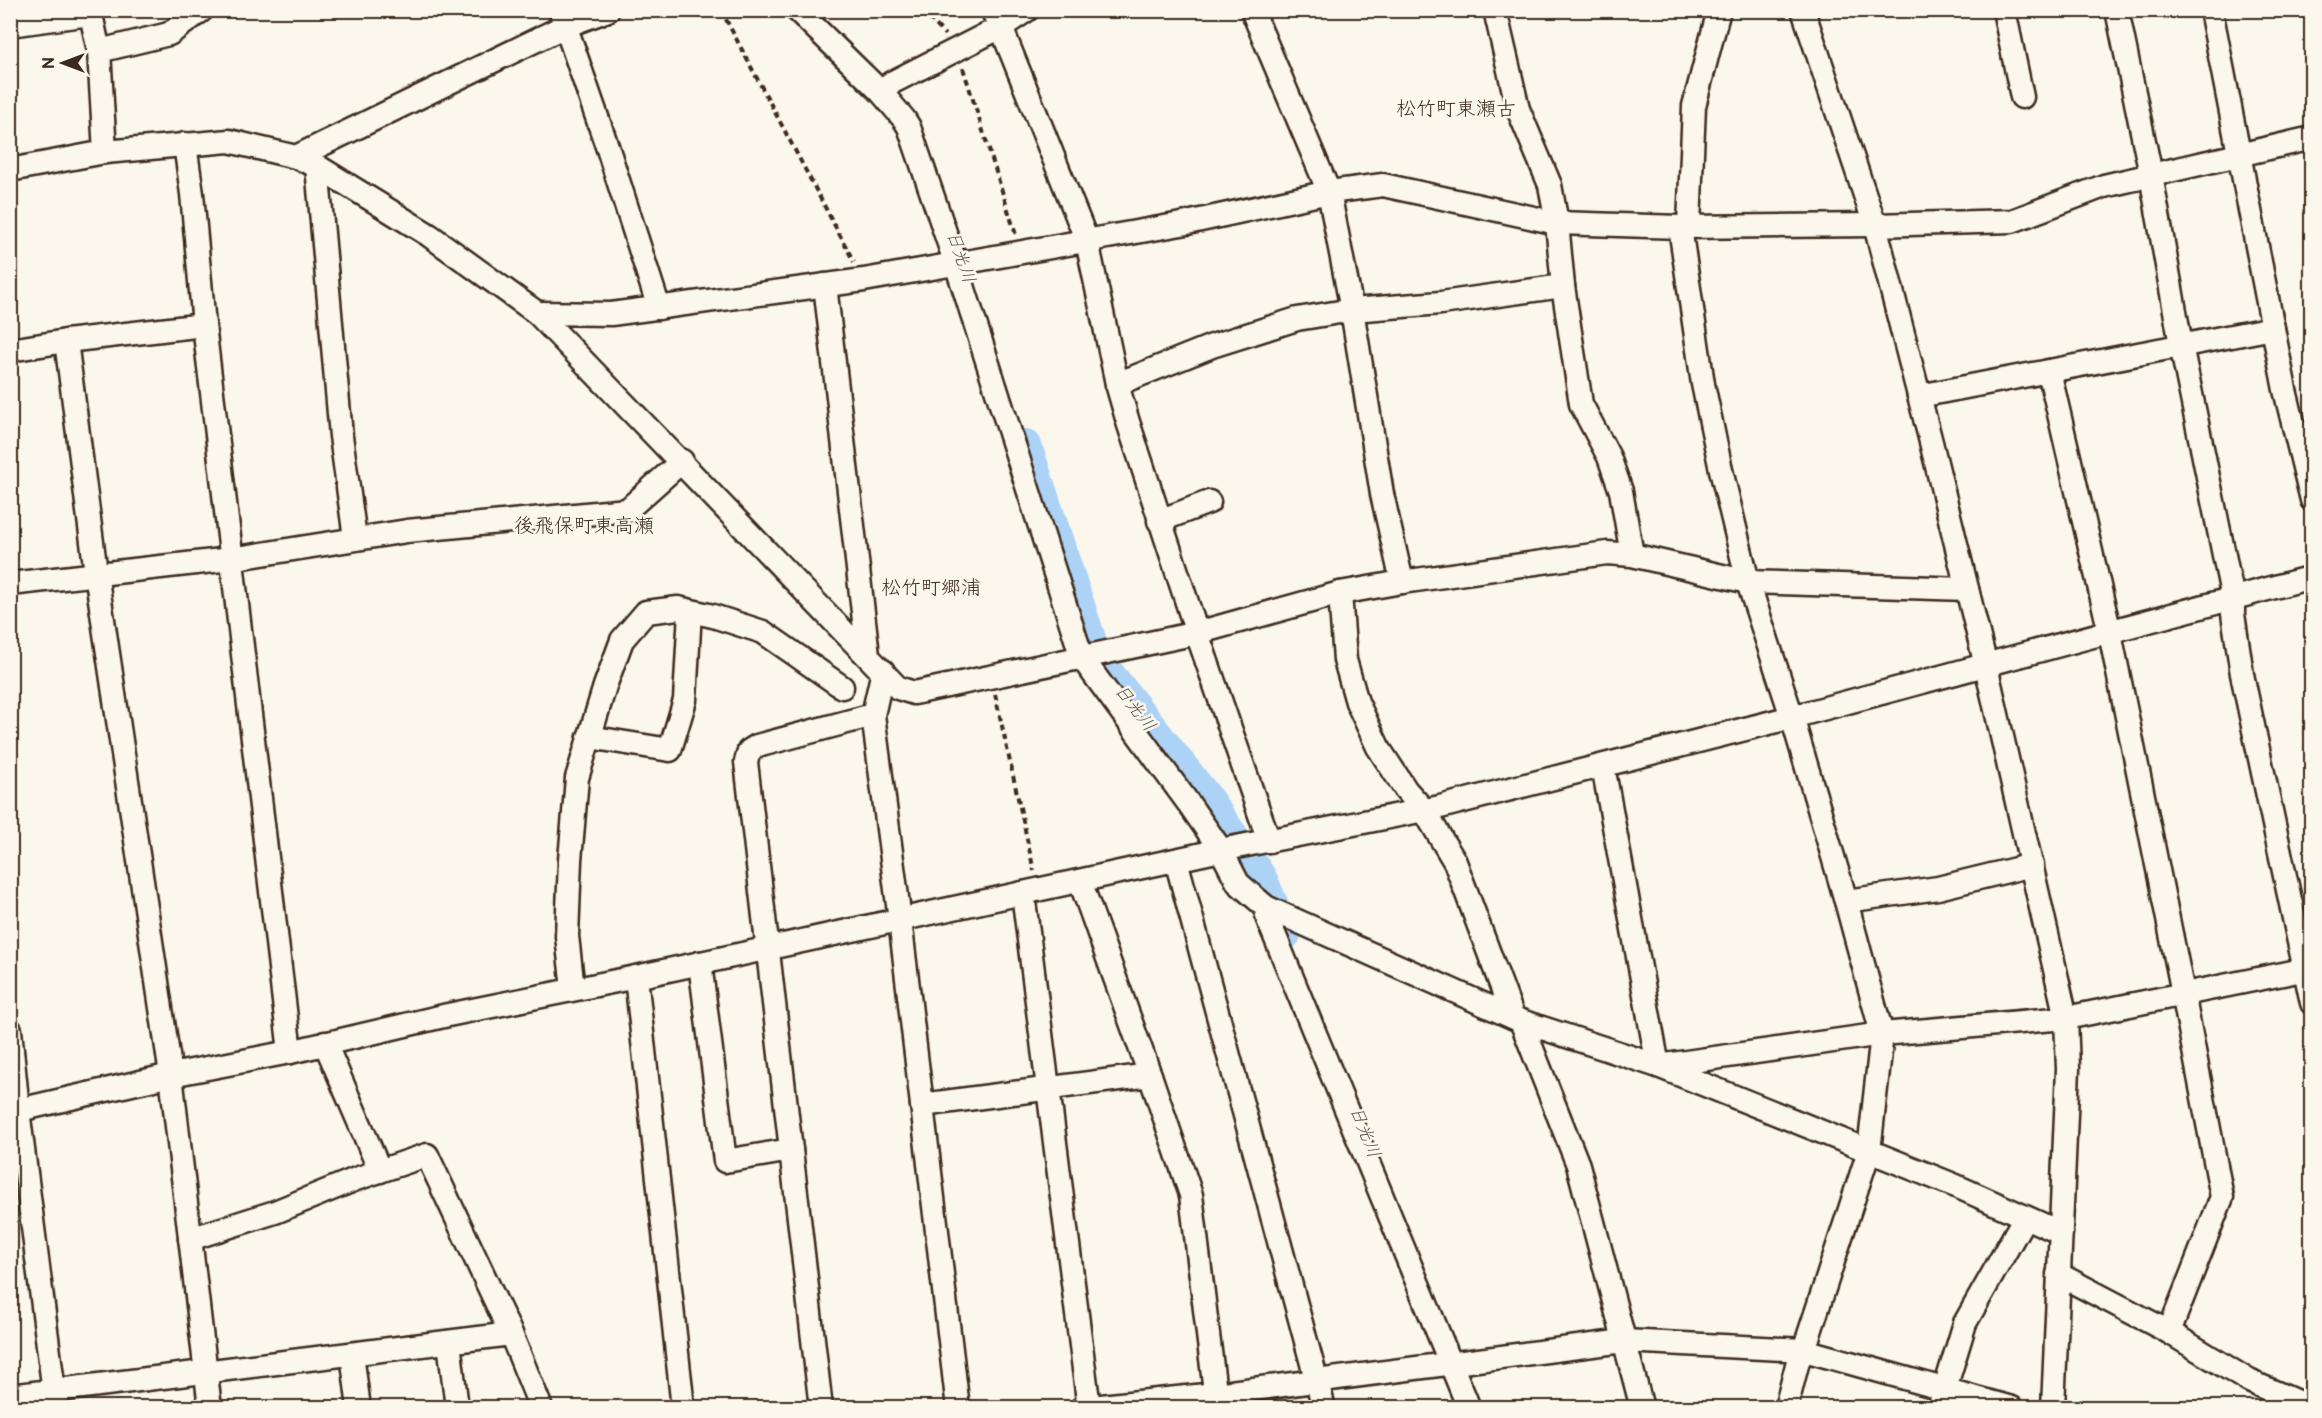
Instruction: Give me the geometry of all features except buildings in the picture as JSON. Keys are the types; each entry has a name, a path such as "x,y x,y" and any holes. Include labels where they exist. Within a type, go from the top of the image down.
{"street":[{"path":"296,157 562,18 608,10"},
{"path":"797,10 885,88 909,127 961,263 1091,656 1231,848 1238,883 1271,909 1517,1019 1658,1066 1956,1186 2061,1233"},
{"path":"885,88 956,48 996,19 1027,10"},
{"path":"1252,10 1329,192 1352,310 1382,494 1402,582"},
{"path":"1495,10 1518,109 1550,185 1581,404 1609,457 1621,491 1632,555"},
{"path":"1719,10 1694,106 1685,226 1703,384 1748,582 1792,717 1882,1034 1869,1151 1804,1350 1798,1361 1785,1407"},
{"path":"1803,10 1875,225 1986,666 2066,1018 2068,1069 2053,1407"},
{"path":"2004,10 2022,98"},
{"path":"2117,10 2151,175 2181,345 2234,599 2233,614 2242,674 2308,969 2312,1003"},
{"path":"2211,10 2285,390 2312,500"},
{"path":"10,25 90,12 99,51 105,152"},
{"path":"99,51 169,34 197,12"},
{"path":"562,18 608,149 659,308"},
{"path":"996,19 1087,241 1117,384 1159,520 1269,841"},
{"path":"537,313 611,314 864,280 1187,223 1329,192 1383,185 1557,223 1685,226 1875,225 2012,220 2104,186 2312,138"},
{"path":"10,170 105,152 229,141 296,157 317,166 429,235 537,313 682,461 898,688 914,693 1197,633 1340,593 1607,553 1632,555 1748,582 1967,589"},
{"path":"186,144 204,325 290,1052"},
{"path":"317,166 341,436 355,538"},
{"path":"825,285 876,663 873,715 900,920 958,1407"},
{"path":"1117,384 1212,346 1297,319 1352,310 1441,303 1563,286"},
{"path":"10,350 204,325"},
{"path":"1919,396 2273,328"},
{"path":"66,341 96,573 171,1076 210,1407"},
{"path":"2049,370 2110,633 2222,1197 2169,1332"},
{"path":"10,584 231,559 355,538 426,529 627,510 682,461"},
{"path":"1159,520 1209,502"},
{"path":"14,1111 573,988 636,977 1231,848 1424,810 1792,717 2312,578"},
{"path":"1340,593 1345,660 1357,702 1378,747 1406,790 1424,810 1455,862 1578,1165 1642,1407"},
{"path":"573,988 567,936 570,860 577,778 622,640 646,612 678,608 713,616 763,632 842,687"},
{"path":"589,737 670,750 685,700 690,611"},
{"path":"821,1407 746,762 750,751 757,746 873,715"},
{"path":"1603,766 1658,1066"},
{"path":"1176,860 1324,1407"},
{"path":"1846,901 1938,888 2032,865"},
{"path":"1080,881 1191,1195 1216,1401"},
{"path":"1031,891 1048,1088 1086,1407 1216,1401 1317,1381 1624,1341 1804,1350 1942,1398 2012,1407"},
{"path":"1271,909 1267,917 1300,1001 1457,1362 1469,1407"},
{"path":"700,963 724,1161 791,1150"},
{"path":"1658,1066 1882,1034 2066,1018 2308,969"},
{"path":"636,977 683,1407"},
{"path":"10,1030 14,1111 55,1399"},
{"path":"325,1043 380,1171"},
{"path":"922,1105 1150,1075"},
{"path":"190,1239 275,1212 356,1179 427,1155 511,1334 541,1407"},
{"path":"1942,1398 1965,1323 2025,1217"},
{"path":"2058,1274 2169,1332 2249,1381 2311,1407"},
{"path":"10,1396 55,1399 206,1372 511,1334"},
{"path":"449,1342 457,1407"},
{"path":"352,1354 359,1407"}],"path":[{"path":"721,10 864,280"},
{"path":"922,10 956,48 1022,253"},
{"path":"992,677 1031,891"}],"waterway":[{"name":"日光川","path":"1025,446 1099,663 1204,796 1260,878 1284,934"}],"district":[{"name":"松竹町東瀬古","path":"1456,109"},
{"name":"後飛保町東高瀬","path":"584,526"},
{"name":"松竹町郷浦","path":"931,588"}]}
